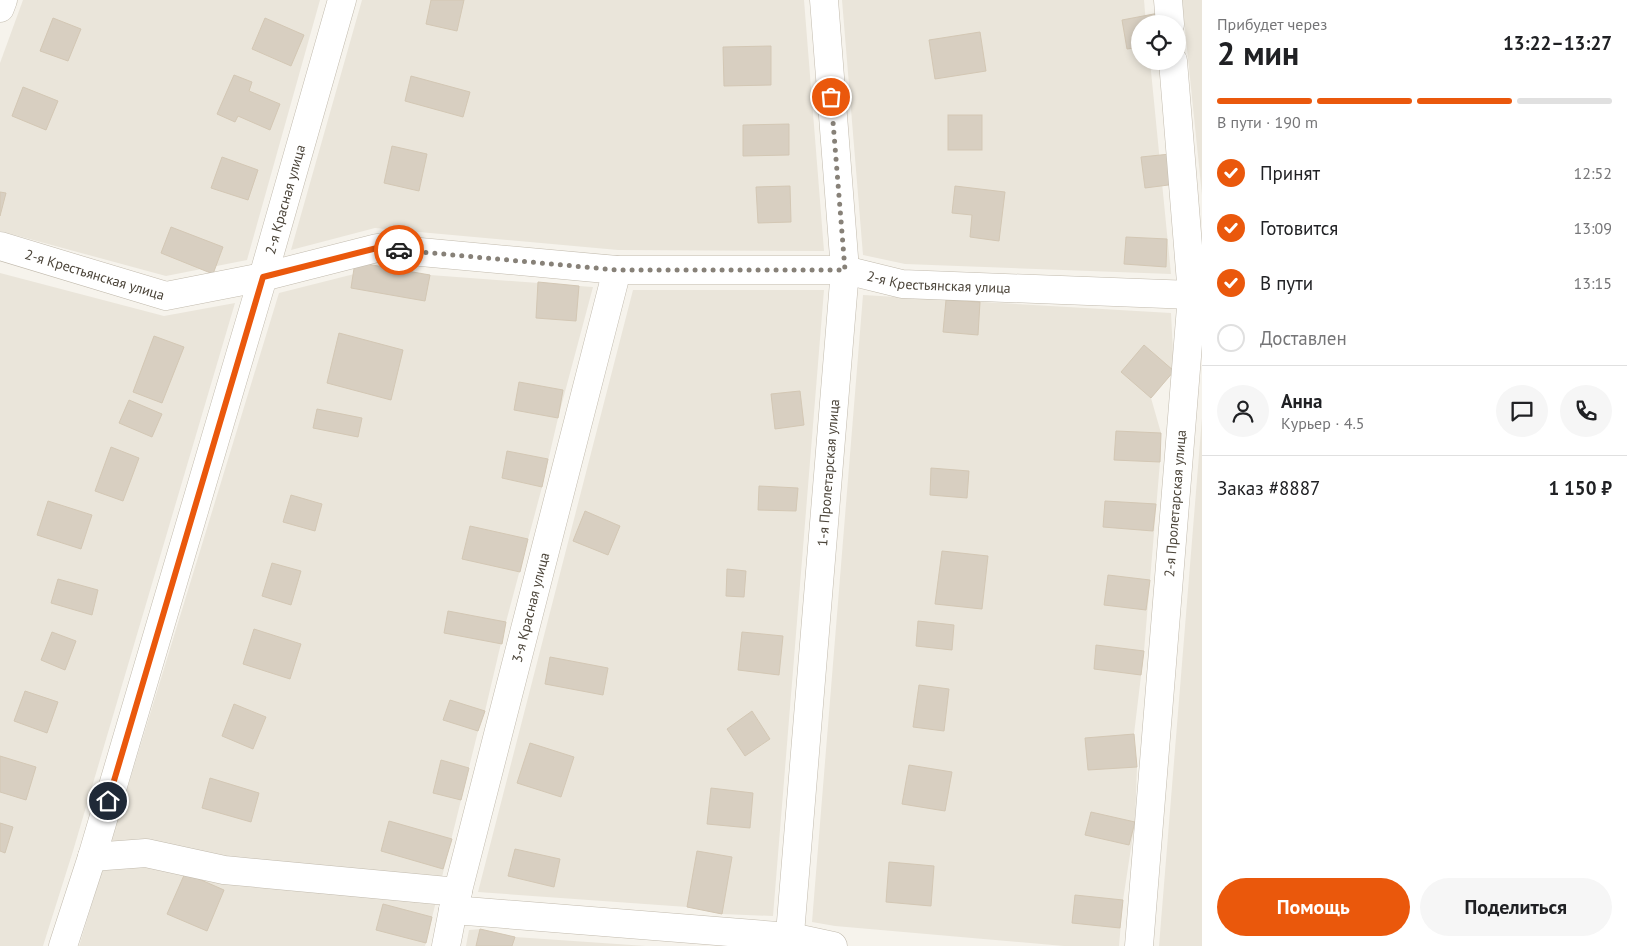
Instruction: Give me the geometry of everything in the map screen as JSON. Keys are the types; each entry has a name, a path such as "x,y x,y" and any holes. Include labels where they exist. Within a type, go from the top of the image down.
{"street":[{"path":"0,8 3,0"},
{"name":"2-я Красная улица","path":"63,946 92,857 263,277 342,0"},
{"name":"1-я Пролетарская улица","path":"790,942 845,270 824,0"},
{"path":"1168,0 1169,15"},
{"name":"2-я Пролетарская улица","path":"1139,946 1197,296 1174,70"},
{"name":"2-я Крестьянская улица","path":"0,246 166,296 263,277 377,248 617,270 845,270 902,284 1197,296"},
{"name":"3-я Красная улица","path":"446,946 455,901 617,270"},
{"path":"92,857 146,853 224,870 455,901 833,946"}],"shaded area":[{"path":"23,0 320,0 247,260 166,276 0,231 0,63"},
{"path":"362,0 804,0 824,251 618,250 375,228 291,250"},
{"path":"842,0 1144,0 1145,15 1131,15 1131,70 1151,70 1171,274 905,264 863,255"},
{"path":"1182,0 1202,0 1202,195 1186,39 1186,15 1184,15"},
{"path":"378,268 430,275 593,287 506,622 485,711 478,731 425,946 79,946 279,293"},
{"path":"0,273 164,316 235,303 73,851 43,946 0,946"},
{"path":"633,290 824,290 773,916 722,914 687,907 478,892"},
{"path":"863,295 1171,313 1174,371 1151,398 1161,433 1160,462 1144,651 1134,734 1137,767 1135,822 1123,900 1119,946 1064,946 835,926 812,922"},
{"path":"1202,418 1202,946 1159,946"},
{"path":"480,929 515,937 646,946 466,946 469,930"}],"building":[{"path":"431,0 464,0 457,31 426,24"},
{"path":"1175,10 1176,15 1148,15"},
{"path":"53,18 81,29 68,61 40,51"},
{"path":"265,18 304,35 291,66 252,49"},
{"path":"1131,18 1131,48 1127,49 1122,20"},
{"path":"980,32 986,71 935,79 929,40"},
{"path":"771,46 771,85 724,86 723,47"},
{"path":"234,75 252,82 249,91 280,104 270,130 238,116 235,122 217,114"},
{"path":"411,76 470,92 463,117 405,101"},
{"path":"23,87 58,101 46,130 12,116"},
{"path":"948,115 982,115 982,150 948,150"},
{"path":"789,124 789,155 743,156 743,125"},
{"path":"392,146 427,154 419,191 384,183"},
{"path":"1180,153 1184,183 1145,188 1141,157"},
{"path":"222,157 258,170 248,200 211,188"},
{"path":"790,186 791,222 758,223 756,187"},
{"path":"955,186 1005,192 999,241 970,237 972,215 952,213"},
{"path":"0,192 6,193 0,216"},
{"path":"171,227 223,247 213,274 161,253"},
{"path":"1126,237 1167,239 1166,267 1124,264"},
{"path":"355,262 430,275 425,301 351,288"},
{"path":"538,282 579,286 576,321 536,318"},
{"path":"946,300 980,302 978,335 943,332"},
{"path":"339,333 403,350 391,400 327,383"},
{"path":"154,336 184,347 162,403 133,392"},
{"path":"1144,345 1174,371 1151,398 1121,372"},
{"path":"519,382 563,390 558,418 514,410"},
{"path":"800,391 804,425 775,429 771,394"},
{"path":"129,400 162,414 152,437 119,423"},
{"path":"317,409 362,418 358,437 313,428"},
{"path":"1116,431 1161,433 1160,462 1114,460"},
{"path":"111,447 139,458 123,501 95,491"},
{"path":"507,451 548,459 542,487 502,478"},
{"path":"931,468 969,471 967,498 930,495"},
{"path":"759,486 798,488 796,511 758,510"},
{"path":"291,495 322,504 315,531 283,522"},
{"path":"48,501 92,515 81,549 37,535"},
{"path":"1105,501 1156,504 1153,531 1103,527"},
{"path":"585,511 620,526 608,555 573,541"},
{"path":"470,526 528,539 520,572 462,559"},
{"path":"942,551 988,556 982,609 935,604"},
{"path":"272,563 301,571 291,605 262,596"},
{"path":"727,569 746,571 744,597 726,596"},
{"path":"1108,575 1150,580 1146,610 1104,605"},
{"path":"58,579 98,590 92,615 51,603"},
{"path":"448,611 506,622 502,644 444,633"},
{"path":"918,621 954,625 952,650 916,646"},
{"path":"254,629 301,644 290,679 243,664"},
{"path":"52,632 76,641 65,670 41,660"},
{"path":"742,632 783,636 779,675 738,670"},
{"path":"1096,645 1144,651 1141,675 1094,669"},
{"path":"550,657 608,668 603,695 545,684"},
{"path":"919,685 949,689 944,731 913,727"},
{"path":"25,691 58,702 47,733 14,721"},
{"path":"450,700 485,711 478,731 443,720"},
{"path":"234,704 266,717 253,749 222,736"},
{"path":"752,711 770,739 745,756 727,729"},
{"path":"1134,734 1137,767 1088,770 1085,738"},
{"path":"530,743 574,757 561,797 517,783"},
{"path":"0,756 36,767 26,800 0,792"},
{"path":"441,760 469,768 461,800 433,793"},
{"path":"909,765 952,772 945,811 902,804"},
{"path":"210,778 259,793 251,822 202,808"},
{"path":"711,788 753,793 750,828 707,824"},
{"path":"1091,812 1135,822 1129,845 1085,835"},
{"path":"389,821 452,839 443,869 381,851"},
{"path":"0,823 13,827 5,853 0,851"},
{"path":"515,849 560,859 554,887 508,876"},
{"path":"697,851 732,857 722,914 687,907"},
{"path":"889,862 934,866 931,906 886,902"},
{"path":"185,873 224,890 207,931 167,914"},
{"path":"1075,895 1123,900 1120,928 1072,923"},
{"path":"383,904 432,917 426,943 376,930"},
{"path":"480,929 515,937 512,946 476,946"}],"way so far":[{"path":"399,250 617,270 845,270 831,97"}],"route":[{"path":"108,801 263,277 377,248 399,250"}]}
